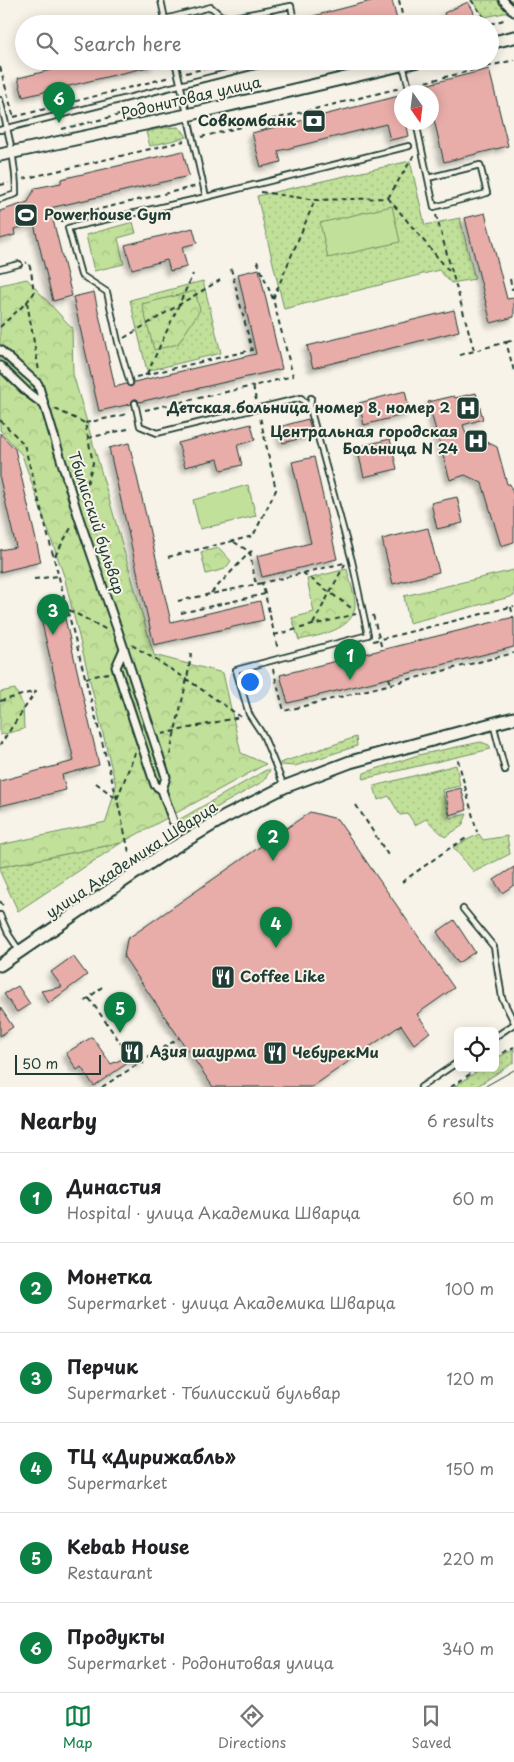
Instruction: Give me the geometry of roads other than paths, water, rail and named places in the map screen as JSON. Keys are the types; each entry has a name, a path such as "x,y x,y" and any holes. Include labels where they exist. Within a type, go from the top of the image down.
{"street":[{"path":"503,0 514,12"},
{"path":"499,41 514,37"},
{"name":"Родонитовая улица","path":"0,155 187,115 381,70"},
{"name":"Тбилисский бульвар","path":"0,350 38,384 78,515 166,778 162,790"},
{"path":"0,366 27,392 43,404"},
{"name":"Тбилисский бульвар","path":"124,649 116,667 155,785 162,790 173,821"},
{"name":"улица Академика Шварца","path":"0,965 162,854 225,817 284,787 350,762 514,718"}],"lane":[{"path":"161,0 164,15"},
{"path":"244,15 291,6 293,15"},
{"path":"187,15 211,7 220,15"},
{"path":"177,70 182,100 206,197"},
{"path":"0,130 238,70"},
{"path":"404,70 408,85"},
{"path":"0,100 13,152 16,181 16,194 0,198"},
{"path":"417,130 434,207 487,194 480,165 428,178"},
{"path":"130,381 118,342 107,292 81,275 68,228 206,197 408,146"},
{"path":"0,269 19,264"},
{"path":"136,403 136,412 140,426 157,433 301,398 310,408"},
{"path":"284,787 263,736 249,714 236,670 368,635 352,561 310,408 311,398"},
{"path":"493,723 505,770"},
{"path":"463,909 494,947 502,998 514,1023 499,1034"},
{"path":"0,915 9,935 20,951"},
{"path":"421,1087 454,1065"}],"tram line":[{"path":"484,1087 514,1070"}],"place":[{"name":"Совкомбанк","path":"314,121"},
{"name":"Продукты","path":"59,123"},
{"name":"Powerhouse Gym","path":"26,215"},
{"name":"Детская больница номер 8, номер 2","path":"468,408"},
{"name":"Центральная городская Больница N 24","path":"476,441"},
{"name":"Перчик","path":"53,635"},
{"name":"Династия","path":"350,680"},
{"name":"Монетка","path":"273,861"},
{"name":"ТЦ «Дирижабль»","path":"276,948"},
{"name":"Coffee Like","path":"223,977"},
{"name":"Kebab House","path":"120,1033"},
{"name":"Азия шаурма","path":"132,1052"},
{"name":"ЧебурекМи","path":"275,1053"}]}
